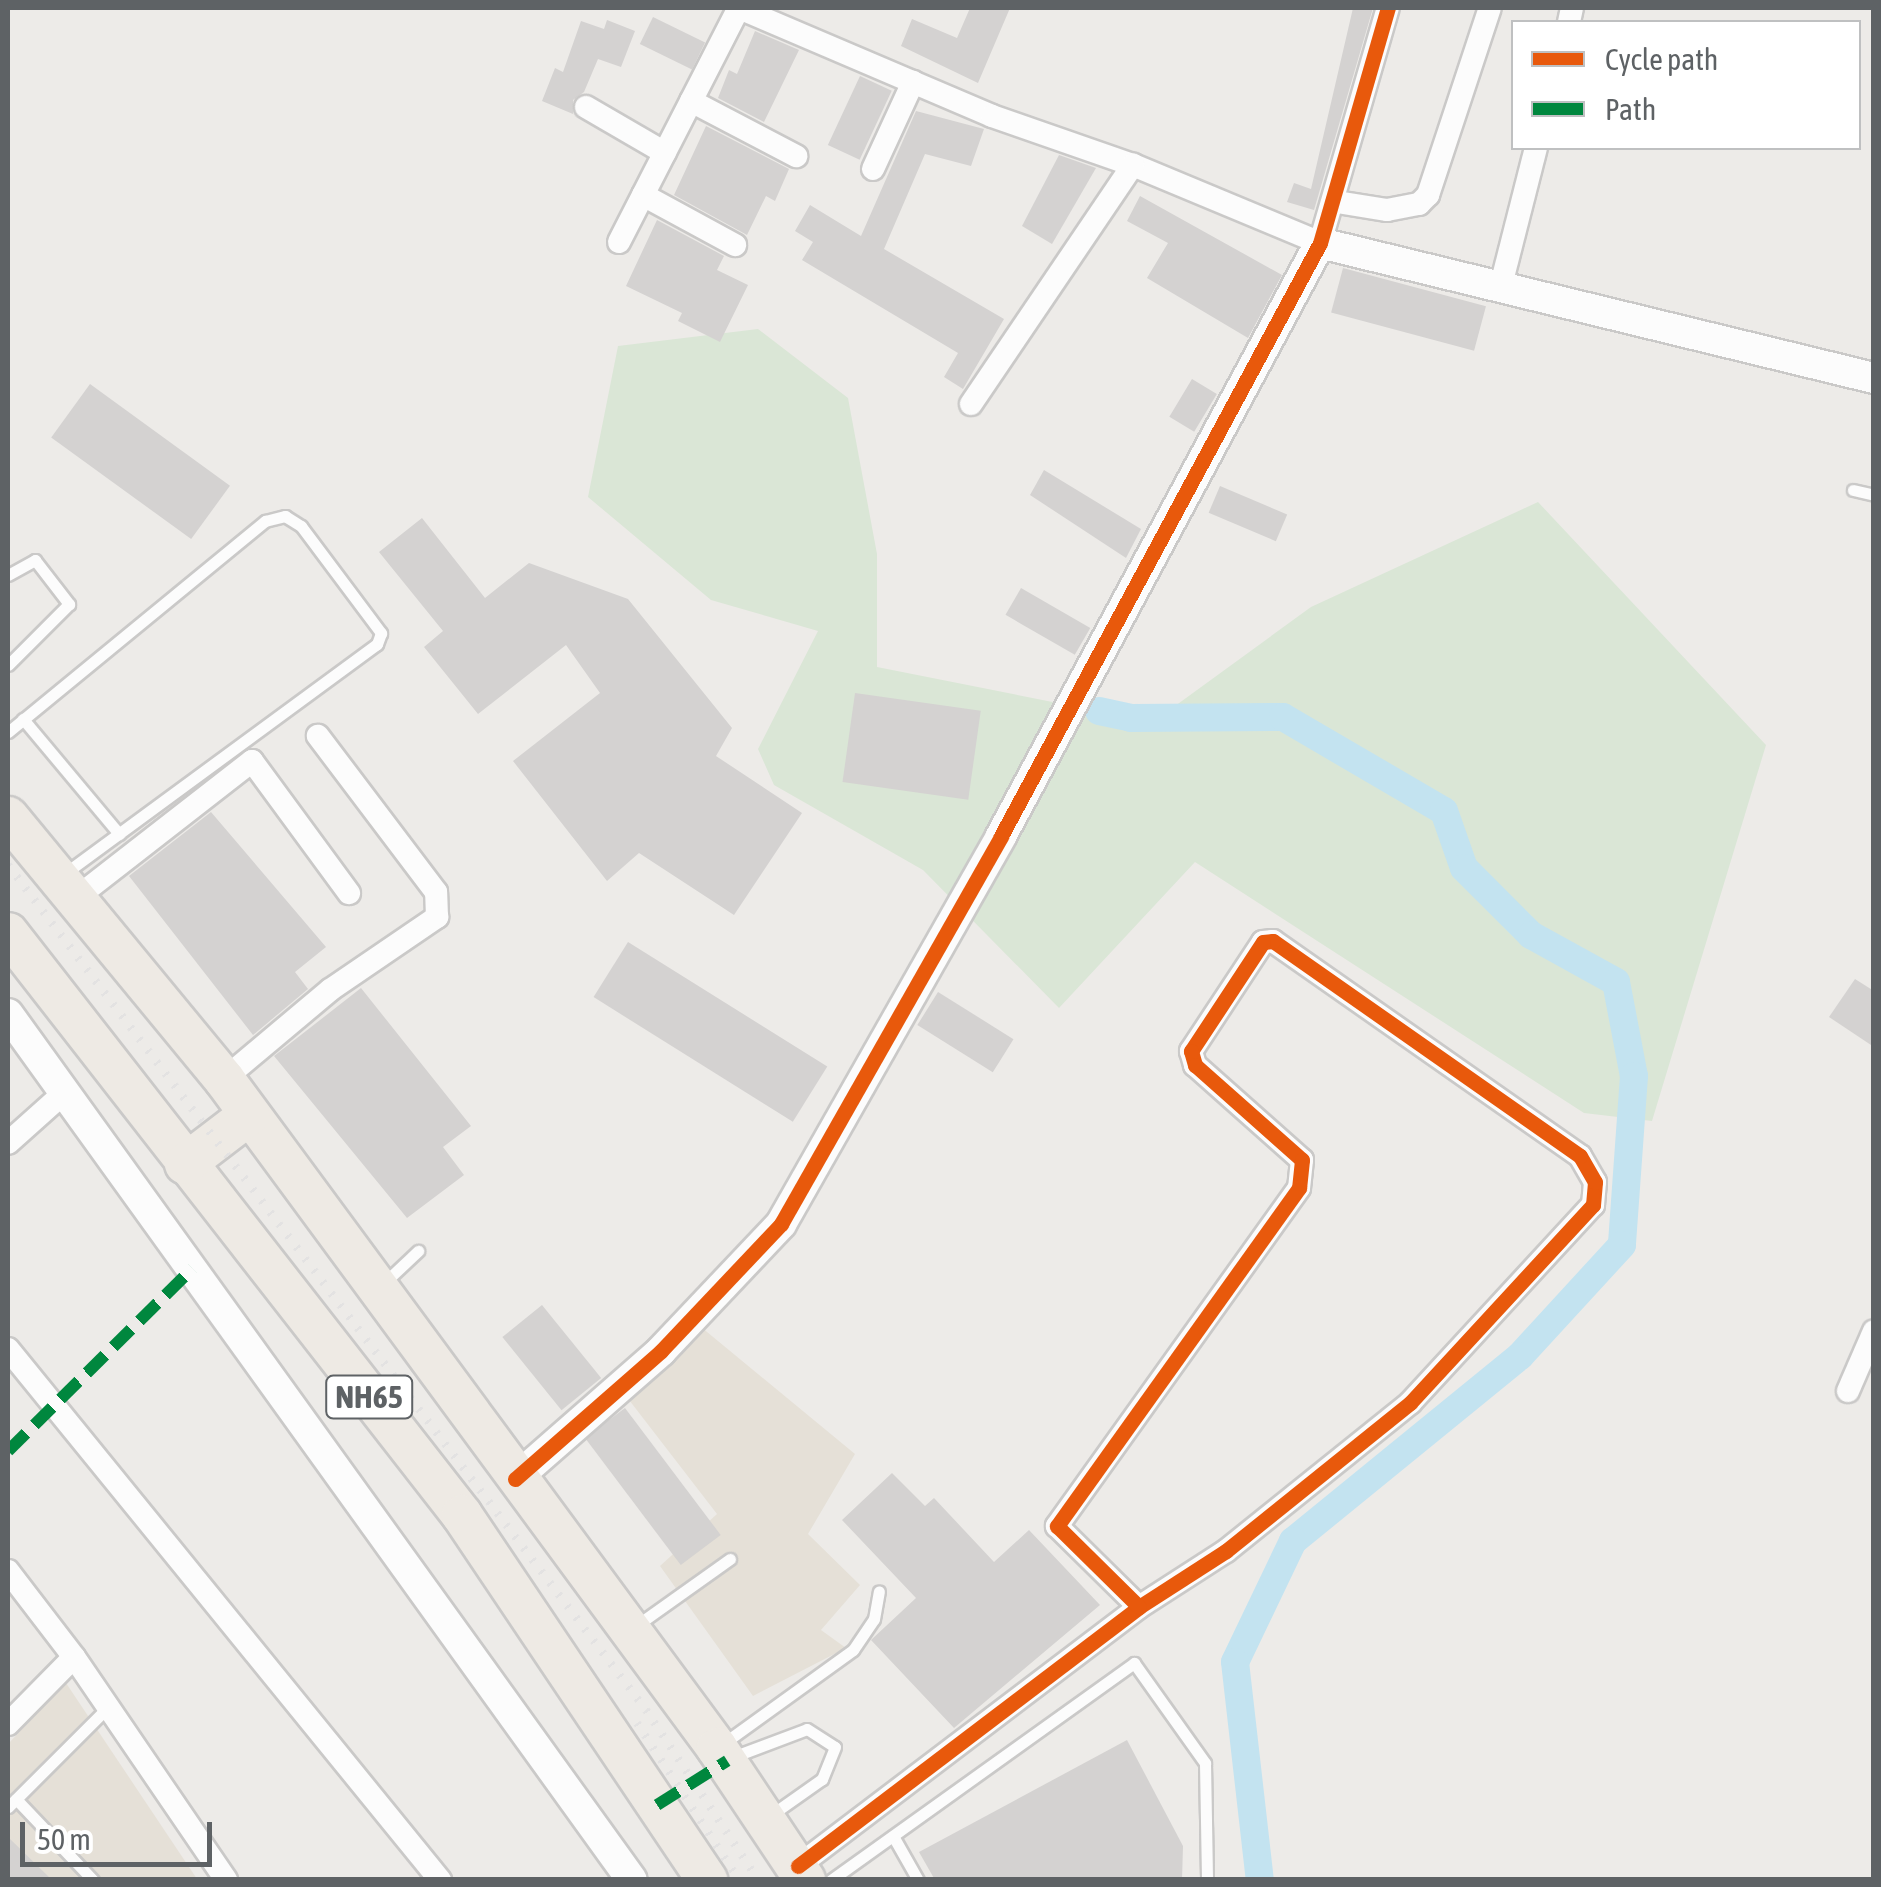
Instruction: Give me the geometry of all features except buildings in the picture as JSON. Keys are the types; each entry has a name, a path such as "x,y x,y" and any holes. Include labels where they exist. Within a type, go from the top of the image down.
{"highway":[{"name":"NH65","path":"8,817 224,1079 515,1479 811,1875"},
{"name":"NH65","path":"8,933 462,1515 707,1880"},
{"path":"185,1164 249,1114"}],"street":[{"path":"619,242 739,8 913,82 1133,165 1320,243 1874,378"},
{"path":"515,1479 661,1351 781,1224 1001,836 1320,243 1337,202 1388,8"},
{"path":"1337,202 1387,210 1419,204 1428,195 1490,8"},
{"path":"872,170 913,82"},
{"path":"691,100 796,156"},
{"path":"586,107 665,153"},
{"path":"1501,285 1535,150"},
{"path":"971,404 1133,165"},
{"path":"643,195 735,246"},
{"path":"224,1079 330,990 437,917 436,892 318,736"},
{"path":"67,888 252,761 349,893"},
{"path":"811,1875 1139,1607 1226,1552 1410,1402 1593,1206 1595,1182 1580,1156 1273,941 1262,942 1191,1051 1196,1065 1302,1160 1299,1188 1057,1526 1139,1607"},
{"path":"8,1014 632,1880"},
{"path":"8,1143 64,1092"},
{"path":"1848,1391 1874,1331"},
{"path":"8,1349 440,1880"},
{"path":"8,1571 74,1657 226,1880"},
{"path":"8,1724 74,1657"}],"lane":[{"path":"1853,490 1874,495"},
{"path":"8,732 265,520 285,516 301,526 381,633 377,644 119,834 67,888"},
{"path":"8,575 35,560 69,604 8,665"},
{"path":"23,719 119,834"},
{"path":"377,1289 418,1251"},
{"path":"630,1631 730,1559"},
{"path":"722,1754 854,1650 874,1619 879,1591"},
{"path":"811,1875 850,1867 1134,1664 1205,1762 1207,1880"},
{"path":"94,1880 12,1803 108,1707"},
{"path":"722,1754 807,1729 835,1747 822,1779 766,1818"},
{"path":"893,1836 918,1880"},
{"path":"850,1867 858,1880"}],"shaded area":[{"path":"701,1327 855,1454 808,1534 860,1585 821,1630 846,1648 753,1696 660,1566 717,1514 626,1396"},
{"path":"66,1683 197,1879 8,1879 8,1744"}],"green space":[{"path":"758,329 848,398 877,554 877,667 1153,722 1311,607 1538,502 1766,745 1652,1121 1584,1113 1195,862 1059,1008 923,870 774,785 758,749 818,631 711,600 588,497 618,346"}],"waterway":[{"path":"1099,711 1131,718 1283,717 1444,811 1464,868 1531,935 1616,982 1634,1076 1622,1245 1520,1356 1293,1541 1235,1662 1260,1880"}],"railway":[{"path":"8,865 646,1710 758,1880"},
{"path":"637,1723 739,1880"}],"marked path":[{"path":"8,1451 192,1269"},
{"path":"657,1805 727,1761"}],"cycle path":[{"path":"515,1479 661,1351 781,1224 1001,836 1320,243 1388,8"},
{"path":"798,1866 1139,1607 1226,1551 1410,1403 1593,1205 1595,1182 1580,1156 1273,941 1263,942 1191,1051 1195,1065 1302,1160 1299,1188 1057,1526 1139,1607"}]}
